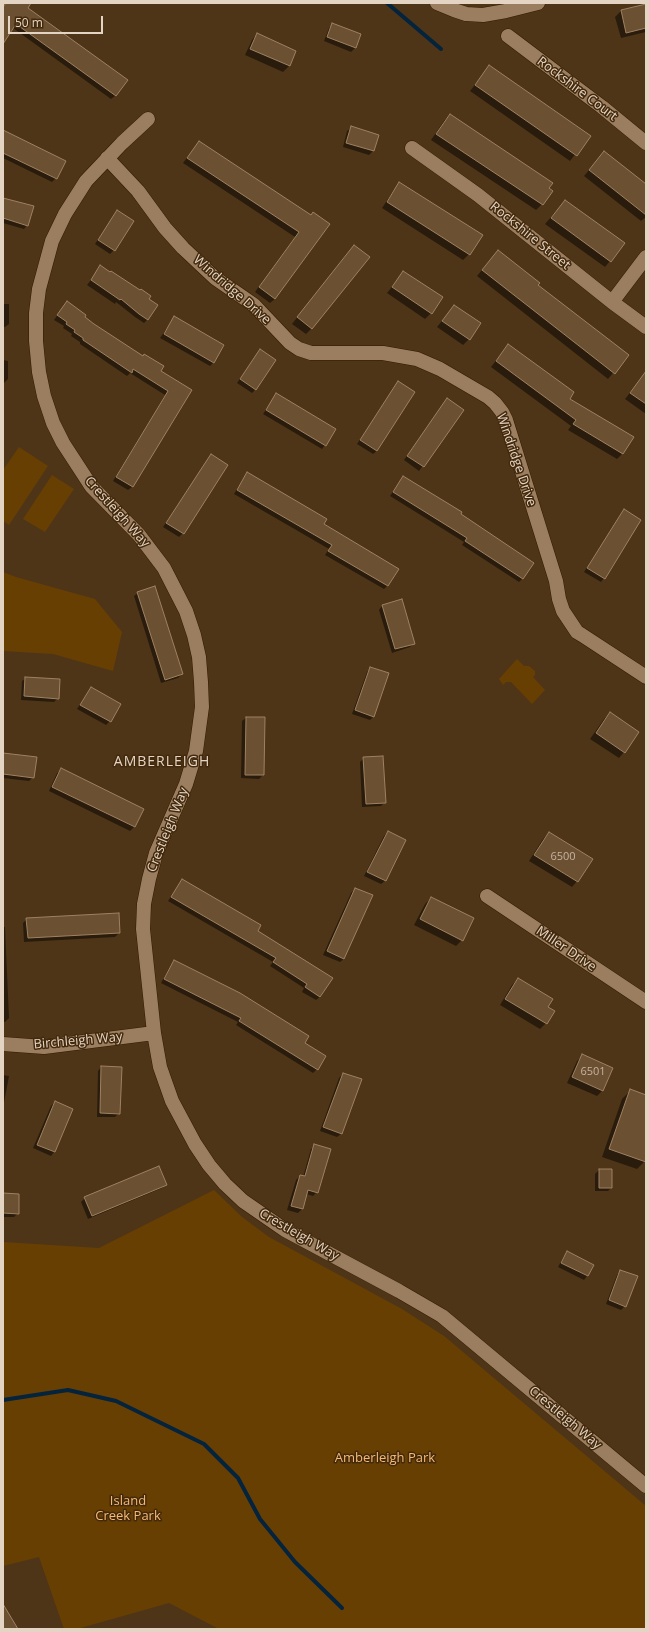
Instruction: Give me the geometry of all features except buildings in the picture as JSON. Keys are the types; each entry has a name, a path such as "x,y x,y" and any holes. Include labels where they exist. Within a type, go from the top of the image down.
{"street":[{"path":"437,3 466,14 483,15 538,3"},
{"name":"Rockshire Court","path":"508,36 646,142"},
{"name":"Crestleigh Way","path":"148,119 86,180 64,214 52,241 39,289 36,314 36,341 44,396 63,443 91,486 139,535 164,568 186,611 199,657 202,707 196,751 186,784 156,853 148,879 144,904 143,929 154,1033 160,1067 172,1101 182,1123 209,1165 225,1184 243,1201 285,1230 399,1291 442,1316 646,1486"},
{"name":"Rockshire Street","path":"412,148 478,195 612,302 646,327"},
{"name":"Windridge Drive","path":"107,158 138,191 165,228 183,248 215,278 254,306 299,349 311,353 383,353 417,359 440,369 488,397 495,403 506,420 556,581 559,599 563,610 582,635 646,677"},
{"path":"612,302 646,257"},
{"name":"Miller Drive","path":"487,896 646,1002"},
{"name":"Birchleigh Way","path":"3,1044 44,1047 154,1033"}],"green space":[{"path":"19,447 48,466 9,525 3,521 3,470"},
{"path":"52,475 74,489 45,532 23,519"},
{"path":"3,572 95,599 122,632 113,671 53,654 3,651"},
{"path":"517,659 524,666 529,666 535,671 535,675 533,677 545,690 532,704 511,682 506,682 503,685 499,679"},
{"name":"Amberleigh Park","path":"214,1190 242,1217 269,1237 402,1309 444,1336 646,1506 646,1629 219,1629 169,1603 77,1629 64,1629 39,1557 3,1566 3,1242 99,1248"}],"waterway":[{"path":"387,3 441,49"},
{"path":"3,1400 68,1390 116,1401 204,1444 238,1478 260,1519 295,1562 342,1608"}],"district":[{"name":"AMBERLEIGH","path":"162,762"}],"park label":[{"name":"Island Creek Park","path":"128,1508"}]}
